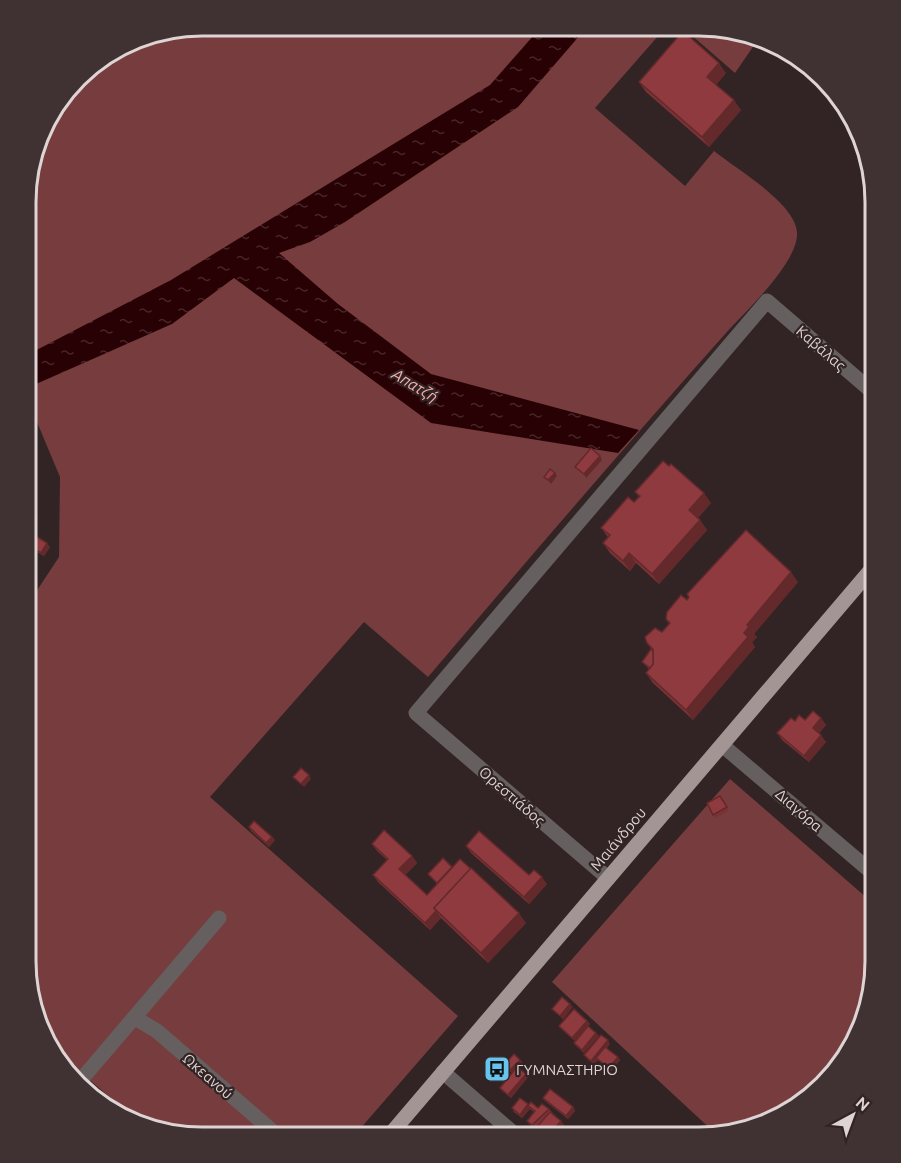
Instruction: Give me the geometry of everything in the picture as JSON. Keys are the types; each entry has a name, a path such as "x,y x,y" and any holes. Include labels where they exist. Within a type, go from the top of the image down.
{"main road":[{"name":"Μαιάνδρου","path":"396,1127 865,577"}],"street":[{"name":"Καβάλας","path":"416,713 767,301 865,385"},
{"name":"Ορεστιάδος","path":"416,713 609,878"},
{"name":"Διαγόρα","path":"722,745 865,867"},
{"path":"84,1077 219,918"},
{"name":"Ωκεανού","path":"135,1018 157,1031 268,1127"},
{"path":"443,1072 506,1127"}],"shaded area":[{"path":"191,36 658,36 595,108 685,186 714,151 763,187 794,221 797,232 795,244 790,257 770,286 651,418 428,677 364,622 210,797 458,1016 362,1127 191,1127 159,1121 119,1105 77,1070 58,1044 49,1025 37,983 36,961 36,592 59,557 60,477 36,420 36,202 39,169 58,119 77,92 110,64 128,53 149,45"},
{"path":"692,36 721,37 754,46 735,73"},
{"path":"730,779 865,896 865,972 862,994 848,1035 824,1071 809,1086 782,1105 732,1124 708,1127 552,982"}],"water":[{"name":"Απατζή","path":"533,36 579,36 518,107 345,222 310,242 279,253 338,304 431,374 639,430 618,453 431,423 234,278 172,324 36,384 36,350 171,280 490,85"}],"building":[{"path":"679,36 689,36 719,63 707,77 734,100 702,137 639,82"},
{"path":"591,448 600,456 584,474 575,467"},
{"path":"663,461 669,466 671,464 704,493 689,510 700,520 652,574 629,553 623,561 603,543 610,535 601,528 628,497 634,502 640,496 635,492"},
{"path":"550,469 555,473 548,480 544,477"},
{"path":"746,530 791,572 747,625 749,627 744,633 748,637 686,710 646,673 653,664 653,649 645,637 655,628 662,632 670,623 666,619 667,612 681,595 687,600 689,597 687,594"},
{"path":"36,536 47,543 41,553 36,550"},
{"path":"651,649 653,664 650,668 642,662"},
{"path":"813,711 821,718 813,728 821,735 804,756 777,733 791,718 795,721 799,715 805,720"},
{"path":"301,768 309,775 301,784 293,777"},
{"path":"720,796 727,807 713,815 707,803"},
{"path":"254,821 272,837 266,843 249,827"},
{"path":"384,830 412,856 399,869 427,895 460,859 471,869 434,908 436,911 425,923 373,875 388,859 372,844"},
{"path":"479,831 529,875 534,870 542,877 524,897 466,846"},
{"path":"443,858 452,867 437,883 428,874"},
{"path":"471,868 519,913 481,953 434,908"},
{"path":"562,997 570,1004 560,1016 552,1009"},
{"path":"574,1009 587,1021 572,1038 559,1026"},
{"path":"588,1026 596,1033 582,1050 574,1043"},
{"path":"601,1035 608,1040 591,1061 584,1055"},
{"path":"605,1047 618,1057 609,1068 596,1058"},
{"path":"514,1054 520,1060 510,1070 504,1065"},
{"path":"517,1067 526,1074 508,1095 500,1088"},
{"path":"550,1089 573,1107 566,1116 543,1098"},
{"path":"520,1098 528,1104 520,1115 512,1108"},
{"path":"531,1102 538,1108 542,1104 549,1109 532,1125 527,1121 535,1111 528,1106"},
{"path":"550,1112 561,1121 556,1127 537,1127"}],"place":[{"name":"ΓΥΜΝΑΣΤΗΡΙΟ","path":"497,1069"}]}
